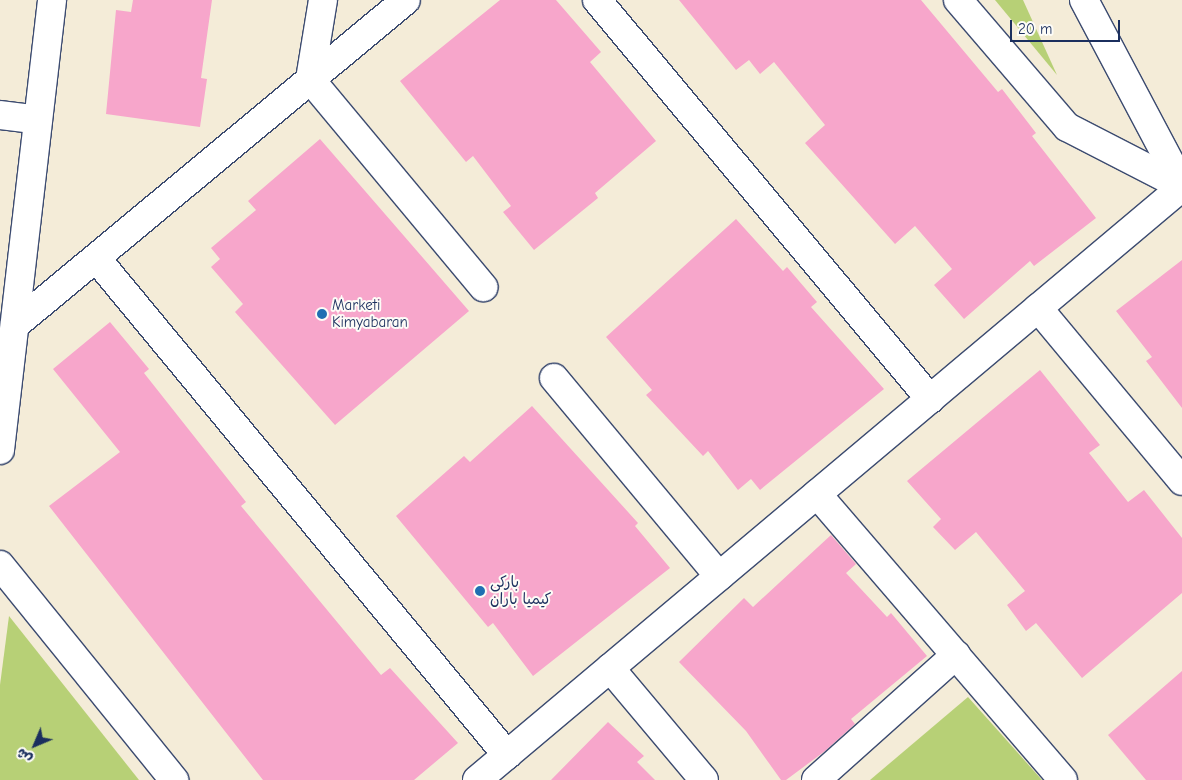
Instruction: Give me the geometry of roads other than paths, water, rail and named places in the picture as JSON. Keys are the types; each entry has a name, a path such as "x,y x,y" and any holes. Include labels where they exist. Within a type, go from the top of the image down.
{"street":[{"path":"0,450 52,0"},
{"path":"324,0 310,79 483,287"},
{"path":"15,325 406,0"},
{"path":"597,0 930,399"},
{"path":"958,0 1067,127 1182,186"},
{"path":"1084,0 1182,186"},
{"path":"0,115 38,120"},
{"path":"477,780 1182,186"},
{"path":"96,258 507,755"},
{"path":"1038,308 1182,481"},
{"path":"554,378 719,576"},
{"path":"817,494 1063,780"},
{"path":"0,566 174,780"},
{"path":"816,780 956,655"},
{"path":"610,668 704,780"}],"place":[{"name":"Marketi Kimyabaran","path":"322,314"},
{"name":"باركى كيميا باران","path":"480,591"}]}
